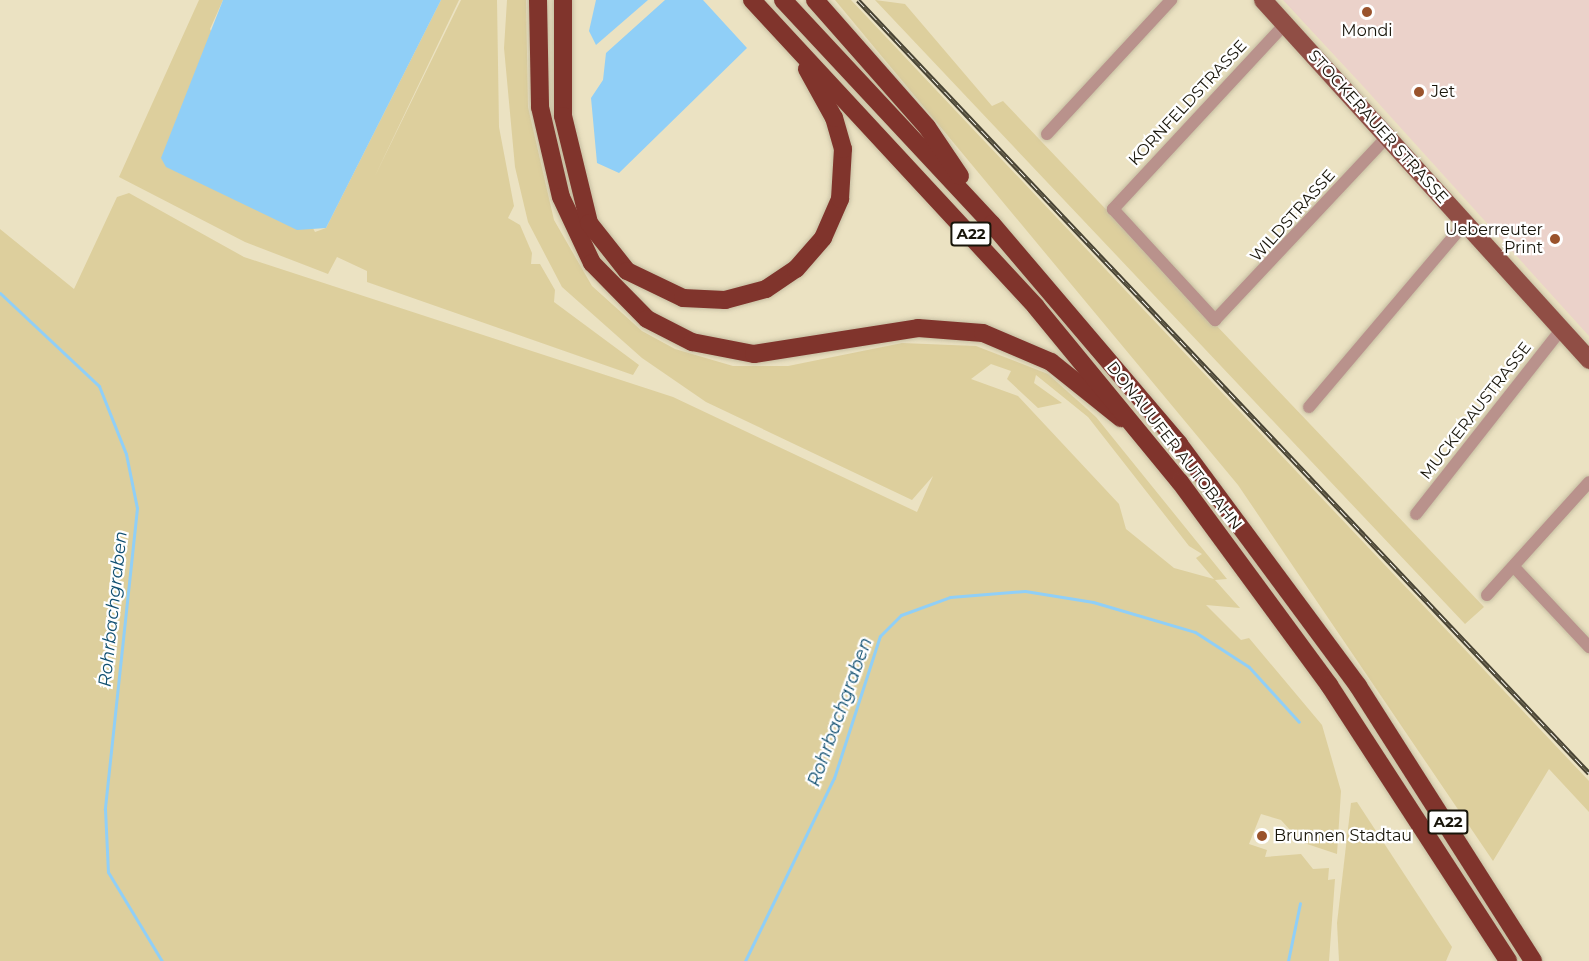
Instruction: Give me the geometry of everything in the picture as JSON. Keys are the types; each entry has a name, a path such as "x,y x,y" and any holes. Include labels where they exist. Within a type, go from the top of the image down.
{"highway":[{"path":"538,0 540,106 561,198 592,263 647,319 692,342 754,354 918,328 982,333 1051,362 1141,434"},
{"path":"563,0 563,116 589,223 627,271 683,298 725,300 766,289 812,254 832,220 843,176 841,138 792,42"},
{"name":"DONAUUFER AUTOBAHN","path":"752,0 992,258 1141,434 1329,685 1508,961"},
{"name":"DONAUUFER AUTOBAHN","path":"783,0 992,224 1179,444 1352,677 1533,961"},
{"path":"814,0 927,127 992,224"}],"main road":[{"name":"STOCKERAUER STRASSE","path":"1263,0 1589,360"}],"street":[{"path":"1047,134 1171,0"},
{"name":"KORNFELDSTRASSE","path":"1222,318 1215,320 1113,209 1115,204 1285,24"},
{"name":"WILDSTRASSE","path":"1222,318 1388,136"},
{"path":"1309,407 1465,223"},
{"name":"MUCKERAUSTRASSE","path":"1416,513 1561,330"},
{"path":"1487,595 1589,482"},
{"path":"1514,567 1589,647"}],"shaded area":[{"path":"199,0 223,0 210,29 315,232 326,228 441,0 459,0 374,178 461,0 497,0 499,127 514,206 508,218 520,225 532,253 531,264 540,264 555,290 554,302 639,365 633,375 367,282 367,271 337,257 328,274 245,242 119,177"},
{"path":"507,0 526,0 528,107 554,220 592,286 642,331 675,349 733,366 788,366 902,343 976,346 1048,374 1096,417 1227,579 1215,580 1240,608 1206,605 1241,640 1249,638 1322,725 1341,791 1337,854 1301,842 1281,820 1261,814 1249,844 1267,850 1265,857 1301,854 1313,869 1329,868 1328,880 1335,879 1329,961 0,961 0,229 74,289 117,197 129,193 244,257 673,397 917,512 933,476 912,500 706,402 642,358 562,287 528,222 515,167 504,48","holes":["991,364 1011,371 1007,379 1038,408 1062,403 1034,383 1036,375 1088,417 1189,546 1202,554 1196,558 1214,579 1174,568 1126,529 1119,504 1018,396 971,379"]},
{"path":"835,0 851,0 1589,781 1589,812 1549,769 1493,861 1238,485"},
{"path":"875,0 905,4 992,106 1003,101 1484,607 1465,624"},
{"path":"1283,0 1589,0 1589,336 1362,85"},
{"path":"1357,802 1452,947 1446,961 1339,961 1337,923 1351,803"}],"water":[{"path":"223,0 441,0 326,228 297,230 166,167 161,158"},
{"path":"596,0 648,0 596,45 589,31"},
{"path":"665,0 703,0 747,48 619,173 597,163 591,98 603,80 606,53"}],"waterway":[{"name":"Rohrbachgraben","path":"0,293 99,386 126,454 137,508 105,809 108,872 162,961"},
{"name":"Rohrbachgraben","path":"745,961 834,778 880,636 901,615 950,597 1025,591 1093,602 1195,632 1249,667 1299,722"},
{"name":"Rohrbachgraben","path":"1288,961 1300,903"}],"railway":[{"path":"858,0 1589,773"}],"place":[{"name":"Mondi","path":"1367,12"},
{"name":"Jet","path":"1419,92"},
{"name":"Ueberreuter Print","path":"1555,239"},
{"name":"Brunnen Stadtau","path":"1262,836"}]}
